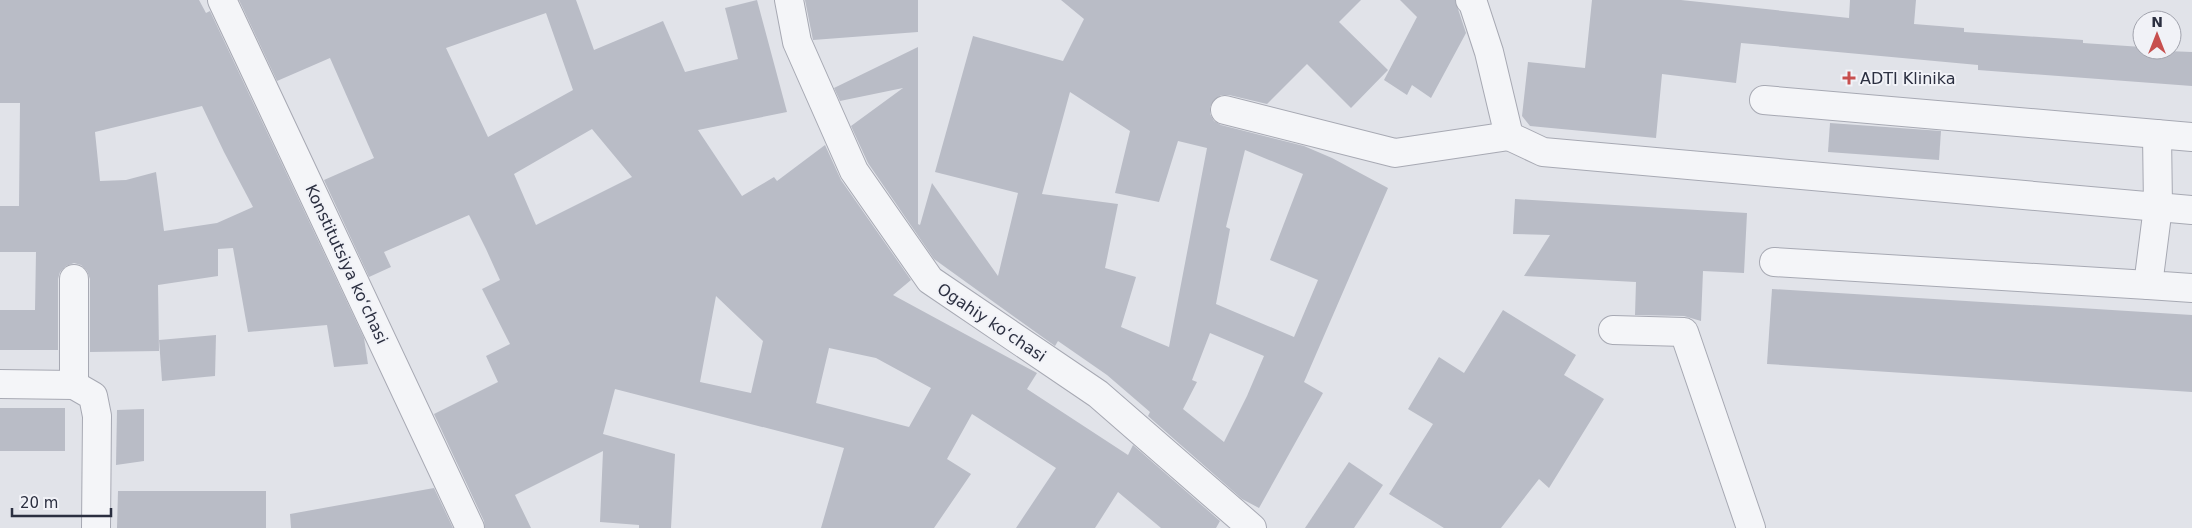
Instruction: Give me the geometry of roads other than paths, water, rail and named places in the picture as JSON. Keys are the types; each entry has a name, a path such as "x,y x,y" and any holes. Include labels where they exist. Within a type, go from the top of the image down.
{"street":[{"name":"Konstitutsiya koʻchasi","path":"222,0 470,528"},
{"name":"Ogahiy koʻchasi","path":"789,0 797,42 854,171 930,280 1098,394 1252,528"},
{"path":"1470,0 1473,3 1489,52 1509,136"},
{"path":"1764,100 2192,137"},
{"path":"1225,110 1396,153 1509,136 1543,152 2192,210"},
{"path":"2148,285 2158,207 2157,134"},
{"path":"1774,262 2192,288"},
{"path":"74,279 83,390 97,416 96,528"},
{"path":"1613,330 1684,332 1751,528"},
{"path":"0,384 83,390"}],"place":[{"name":"ADTI Klinika","path":"1849,78"}]}
